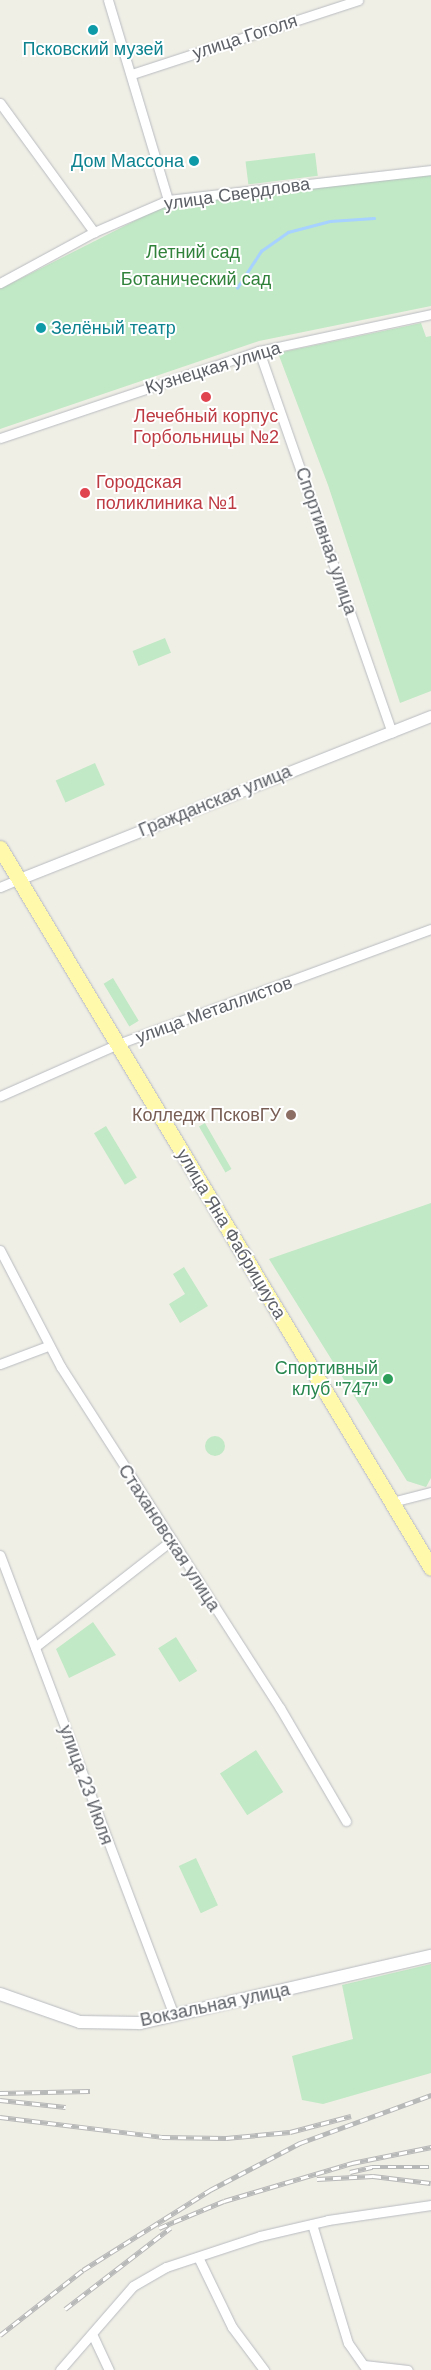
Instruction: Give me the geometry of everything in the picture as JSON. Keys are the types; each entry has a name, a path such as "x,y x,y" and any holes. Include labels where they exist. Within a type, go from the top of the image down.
{"main road":[{"name":"улица Яна Фабрициуса","path":"0,848 431,1568"},
{"name":"Вокзальная улица","path":"0,1994 90,2024 140,2023 431,1956"}],"street":[{"path":"108,0 132,74 168,200"},
{"name":"улица Гоголя","path":"132,74 358,0"},
{"path":"0,103 94,232"},
{"name":"улица Свердлова","path":"0,283 94,232 168,200 431,170"},
{"name":"Кузнецкая улица","path":"0,438 259,351 431,314"},
{"name":"Спортивная улица","path":"259,351 392,732"},
{"name":"Гражданская улица","path":"0,887 431,716"},
{"name":"улица Металлистов","path":"0,1096 118,1044 431,929"},
{"name":"Стахановская улица","path":"0,1250 48,1346 310,1755 346,1821"},
{"path":"0,1364 48,1346"},
{"path":"392,1502 431,1492"},
{"path":"34,1648 172,1540"},
{"name":"улица 23 Июля","path":"0,1555 174,2015"},
{"path":"60,2370 93,2336 134,2286 166,2267 312,2224 431,2205"},
{"path":"312,2224 348,2343 365,2367 408,2370"},
{"path":"198,2257 232,2327 264,2370"},
{"path":"93,2336 109,2370"}],"green space":[{"path":"315,153 318,176 248,184 246,162"},
{"name":"Ботанический сад","path":"431,170 431,306 259,341 0,429 0,289 168,204"},
{"path":"421,323 426,337 431,336 431,691 400,703 328,485 278,353"},
{"path":"165,638 171,653 139,666 133,651"},
{"path":"95,763 105,785 65,802 56,780"},
{"path":"113,978 139,1021 129,1027 104,984"},
{"path":"205,1123 231,1169 225,1172 199,1126"},
{"path":"106,1126 137,1177 125,1185 94,1133"},
{"name":"Спортивный клуб \"747\"","path":"431,1203 431,1478 426,1487 407,1481 269,1259"},
{"path":"184,1267 208,1306 180,1323 169,1304 185,1294 173,1274"},
{"path":"211,1436 219,1436 225,1442 225,1450 219,1456 211,1456 205,1450 205,1442"},
{"path":"93,1622 116,1655 69,1678 56,1649"},
{"path":"176,1637 197,1671 179,1682 158,1648"},
{"path":"256,1750 283,1792 247,1815 220,1773"},
{"path":"196,1858 218,1905 201,1913 179,1866"},
{"path":"431,1964 431,2073 323,2104 302,2100 292,2056 353,2039 342,1985"}],"waterway":[{"path":"237,288 261,251 288,232 330,221 374,218"}],"railway":[{"path":"0,2093 90,2091"},
{"path":"0,2335 83,2270 210,2190 300,2143 431,2095"},
{"path":"0,2100 66,2107"},
{"path":"0,2117 162,2137 226,2138 290,2132 351,2116"},
{"path":"159,2228 224,2201 352,2163 431,2147"},
{"path":"350,2172 372,2167 429,2167"},
{"path":"317,2179 373,2176 431,2183"},
{"path":"65,2309 170,2228"}],"place":[{"name":"Псковский музей","path":"93,30"},
{"name":"Дом Масcона","path":"194,161"},
{"name":"Зелёный театр","path":"41,328"},
{"name":"Лечебный корпус Горбольницы №2","path":"206,397"},
{"name":"Городская поликлиника №1","path":"85,493"},
{"name":"Колледж ПсковГУ","path":"291,1115"},
{"name":"Спортивный клуб \"747\"","path":"388,1379"}],"park label":[{"name":"Летний сад","path":"193,252"}]}
